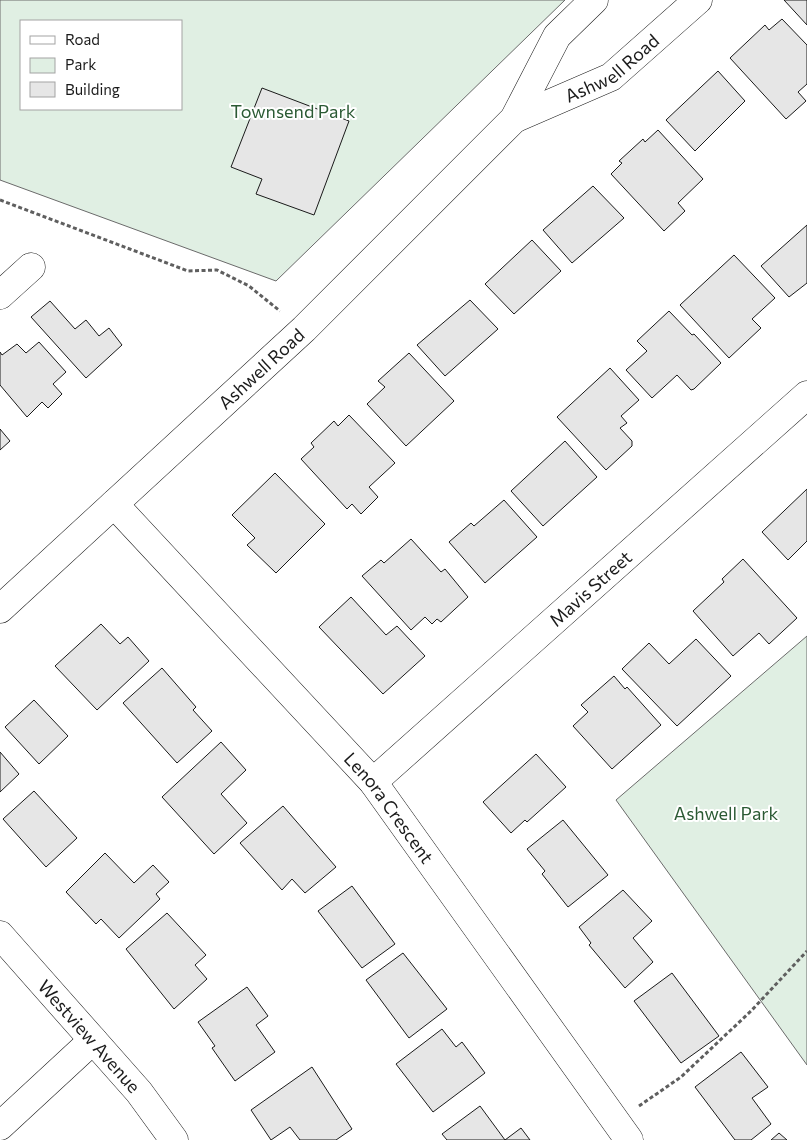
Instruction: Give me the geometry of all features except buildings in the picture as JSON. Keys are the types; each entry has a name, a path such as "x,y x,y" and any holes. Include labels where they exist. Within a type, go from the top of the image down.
{"street":[{"name":"Ashwell Road","path":"0,609 304,329 514,118 557,36 594,0"},
{"name":"Ashwell Road","path":"514,118 611,78 698,0"},
{"path":"0,295 31,267"},
{"name":"Mavis Street","path":"373,782 807,395"},
{"name":"Lenora Crescent","path":"114,504 373,782 622,1131"},
{"name":"Westview Avenue","path":"0,936 139,1092 174,1140"},
{"path":"0,1126 93,1040"}],"path":[{"path":"0,200 188,271 217,270 249,286 304,329"},
{"path":"622,1131 751,1011 807,951"}],"green space":[{"name":"Townsend Park","path":"0,0 565,0 276,281 0,180"},
{"name":"Ashwell Park","path":"807,636 807,1065 616,800"}]}
